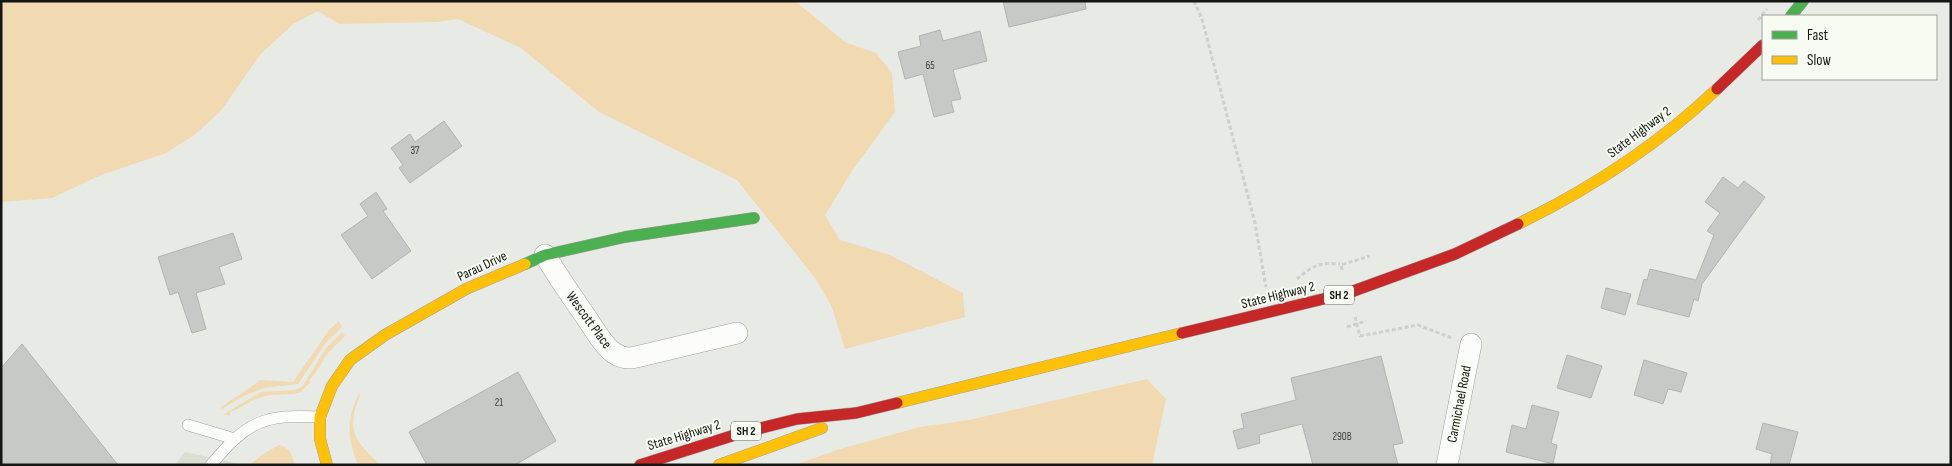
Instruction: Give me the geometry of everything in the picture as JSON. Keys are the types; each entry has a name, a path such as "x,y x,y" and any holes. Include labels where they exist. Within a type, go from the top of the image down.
{"main road":[{"path":"1792,15 1803,1"},
{"name":"State Highway 2","path":"640,465 741,433 797,419 856,413 1348,293 1455,254 1542,212 1602,178 1655,141 1704,101 1762,46"},
{"name":"Parau Drive","path":"327,465 320,439 320,417 340,372 350,360 385,335 466,289 545,254 625,237 754,218"},
{"name":"State Highway 2","path":"719,465 804,436 856,413"}],"street":[{"name":"Wescott Place","path":"545,254 600,337 611,352 620,357 636,357 738,333"},
{"name":"Carmichael Road","path":"1447,465 1470,344"}],"lane":[{"path":"211,465 249,427 277,416 320,417"},
{"path":"188,425 235,439"}],"path":[{"path":"1194,1 1202,18 1255,223 1270,312"},
{"path":"1756,22 1768,8"},
{"path":"1300,276 1310,267 1327,263 1341,264 1376,254"},
{"path":"1341,264 1343,275"},
{"path":"1353,312 1360,336 1418,324 1470,344"},
{"path":"1347,327 1366,322"}],"shaded area":[{"path":"1,1 795,1 845,42 876,53 892,73 895,112 852,171 825,215 840,240 890,255 963,293 965,317 845,349 831,305 815,278 737,180 599,112 521,48 458,19 437,22 339,24 318,11 293,24 260,55 220,112 193,136 166,153 101,175 52,198 1,202"},
{"path":"339,321 342,327 324,345 298,384 263,388 242,397 222,409 221,407 261,380 293,382 329,330"},
{"path":"343,332 345,336 328,353 309,380 310,382 301,392 262,397 230,412 230,416 224,414 261,392 294,390 302,387 326,348"},
{"path":"1147,379 1166,399 1152,465 795,465 840,449 920,427 969,420"},
{"path":"360,392 354,415 354,431 360,443 381,465 358,465 354,455 350,437 350,420"},
{"path":"279,445 283,446 292,455 295,465 250,465 263,454"},
{"path":"185,452 236,463 239,465 175,465"}],"building":[{"path":"1003,1 1085,1 1086,9 1009,27"},
{"path":"940,30 943,41 980,31 987,61 953,70 961,99 951,101 954,112 934,117 923,74 905,79 898,52 921,46 919,36"},
{"path":"444,121 462,146 410,183 399,168 403,165 391,148 410,134 415,142"},
{"path":"1723,177 1738,188 1744,181 1765,197 1702,284 1698,301 1694,299 1689,317 1637,304 1644,279 1647,280 1650,269 1696,280 1714,235 1707,231 1720,213 1705,202"},
{"path":"376,192 387,209 383,211 411,251 372,279 341,235 368,216 360,204"},
{"path":"233,233 242,259 219,267 225,284 196,293 206,329 192,333 178,292 170,295 158,257"},
{"path":"1606,288 1631,294 1625,315 1601,308"},
{"path":"22,344 118,465 1,465 1,368"},
{"path":"1567,355 1602,366 1591,398 1557,388"},
{"path":"1381,356 1403,443 1393,445 1398,465 1313,465 1302,424 1259,435 1260,443 1238,449 1233,431 1244,428 1241,414 1296,400 1291,378"},
{"path":"1644,360 1687,373 1681,392 1668,389 1663,404 1634,395"},
{"path":"518,372 556,441 515,465 427,465 409,432"},
{"path":"1532,405 1559,412 1551,443 1557,445 1553,464 1506,452 1512,425 1526,429"},
{"path":"1763,423 1798,432 1789,465 1770,465 1772,454 1756,449"}],"traffic: fast":[{"path":"1792,15 1803,1"},
{"path":"525,264 545,255 625,237 754,218"}],"traffic: slow":[{"path":"1518,224 1571,196 1623,164 1672,128 1717,89"},
{"path":"327,465 320,439 320,417 332,386 350,360 385,335 466,289 525,264"},
{"path":"897,403 1182,333"},
{"path":"719,465 822,428"}],"traffic: jam":[{"path":"1717,89 1762,46"},
{"path":"1182,333 1348,293 1455,254 1518,224"},
{"path":"640,465 741,433 797,419 856,413 897,403"}]}
